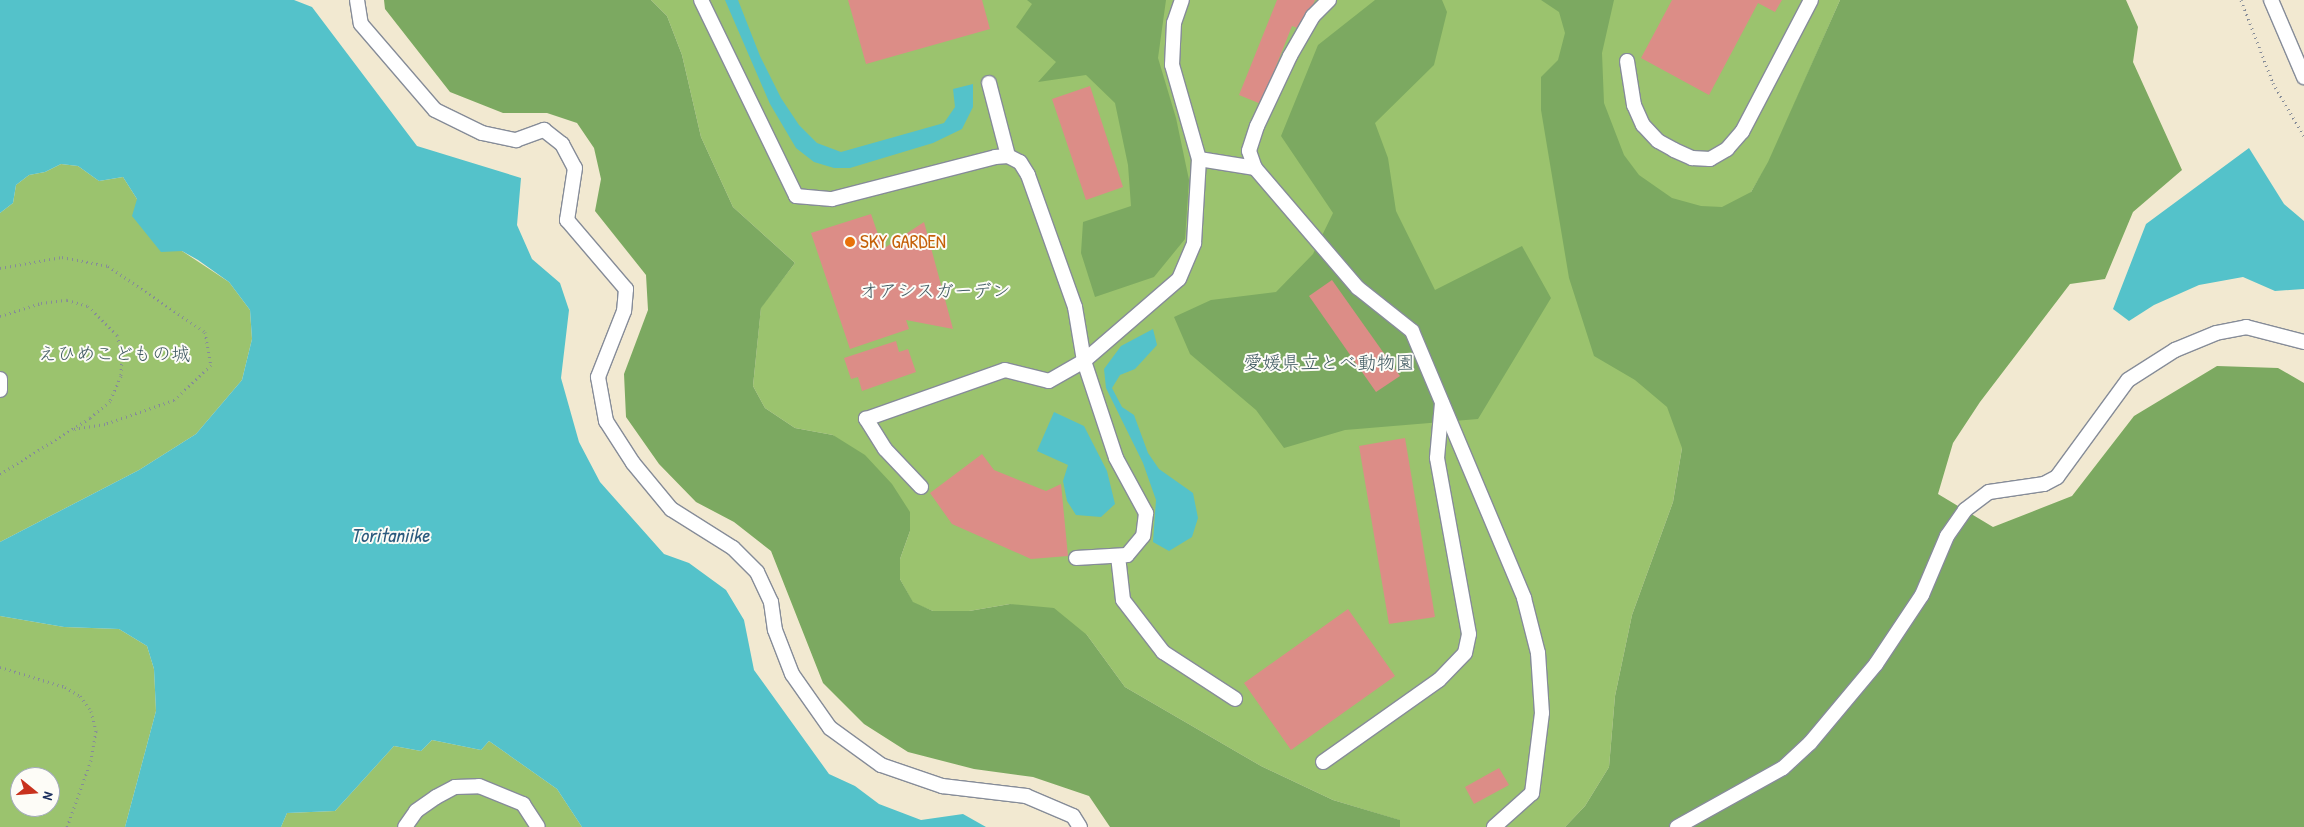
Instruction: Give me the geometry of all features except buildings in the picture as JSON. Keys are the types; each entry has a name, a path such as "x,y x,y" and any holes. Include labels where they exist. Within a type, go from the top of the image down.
{"lane":[{"path":"357,0 360,24 435,110 482,133 516,140 544,130 562,144 575,168 567,220 626,289 624,311 598,378 606,421 633,463 671,509 733,548 757,572 771,602 775,630 792,674 830,728 881,765 942,786 1026,796 1072,816 1080,827"},
{"path":"701,0 796,196 832,199 1008,156 1020,162 1028,175 1075,307 1084,361 1116,458 1146,513 1143,536 1127,555 1076,558"},
{"path":"921,487 885,449 866,420 1005,370 1049,381 1084,361 1179,279 1194,243 1199,159 1172,65 1174,23 1182,0"},
{"path":"1329,0 1313,16 1264,110 1249,151 1255,168 1358,288 1412,330 1524,598 1538,653 1542,713 1532,793 1494,827"},
{"path":"1627,60 1634,105 1642,125 1658,141 1674,150 1692,158 1710,158 1727,149 1742,132 1811,0"},
{"path":"2271,0 2304,77"},
{"path":"989,83 1008,156"},
{"path":"1199,159 1255,168"},
{"path":"1676,827 1783,768 1810,743 1876,664 1917,603 1947,536 1965,510 1989,492 2044,484 2057,478 2128,380 2175,350 2216,333 2246,327 2304,342"},
{"path":"0,379 0,390"},
{"path":"1323,762 1439,680 1465,653 1469,634 1437,458 1442,399"},
{"path":"1118,556 1123,600 1163,652 1235,700"},
{"path":"405,827 416,811 436,797 455,787 480,786 523,804 538,827"}],"path":[{"path":"2241,0 2273,83 2304,136"},
{"path":"0,268 62,257 108,266 205,332 211,365 174,400 105,424 73,429"},
{"path":"0,316 41,303 66,300 88,306 117,335 122,354 121,376 110,401 73,429 0,474"},
{"path":"0,668 65,687 80,696 91,711 96,731 91,760 67,827"}],"green space":[{"path":"384,0 651,0 667,16 682,55 701,137 733,207 795,263 761,308 753,386 765,408 795,428 833,435 865,455 892,484 910,512 910,531 900,559 900,579 913,602 933,611 969,611 1010,604 1054,608 1087,635 1125,687 1261,766 1333,800 1400,820 1400,827 1110,827 1089,796 1033,777 974,769 908,752 864,724 823,683 771,551 734,522 696,502 659,464 626,417 624,374 648,310 646,275 595,211 601,179 594,148 577,123 547,113 503,113 450,92 385,9"},
{"name":"愛媛県立とべ動物園","path":"651,0 1840,0 1769,162 1751,192 1682,448 1673,502 1632,615 1615,696 1609,767 1585,806 1565,827 1400,827 1399,820 1333,800 1261,766 1125,687 1087,635 1010,604 969,611 933,611 913,603 900,579 900,559 910,531 833,435 795,428 765,408 753,386 761,307 795,263 733,207 701,137 682,55 667,16"},
{"path":"1027,0 1166,0 1158,58 1176,118 1189,180 1185,239 1154,277 1095,297 1081,253 1083,222 1131,206 1128,165 1115,103 1086,75 1038,82 1056,62 1016,27 1032,4"},
{"path":"1375,0 1442,0 1447,12 1434,65 1375,123 1388,158 1396,211 1435,290 1522,246 1551,298 1478,419 1345,430 1284,448 1256,410 1190,354 1174,317 1211,300 1276,292 1313,254 1333,213 1281,136 1318,45"},
{"path":"1541,0 1614,0 1602,53 1604,103 1624,155 1639,175 1672,198 1701,206 1722,207 1751,192 1768,162 1840,0 2126,0 2138,27 2133,62 2182,170 2133,212 2105,279 2070,284 1980,402 1953,443 1938,494 1993,527 2072,496 2134,416 2217,366 2278,368 2304,383 2304,827 1565,827 1585,806 1609,767 1615,696 1632,615 1673,502 1682,448 1667,407 1635,380 1594,356 1569,278 1541,110 1541,77 1558,60 1565,33 1559,12"},
{"name":"えひめこどもの城","path":"61,164 78,166 99,181 123,177 137,199 182,251 229,282 250,310 252,339 242,380 196,434 139,470 0,542 0,213 13,203 16,185 29,175 45,172"},
{"path":"0,616 64,627 119,629 147,646 154,669 156,711 125,827 0,827"},
{"path":"432,740 481,750 489,741 557,789 582,827 281,827 287,813 335,811 394,746 421,751"}],"water":[{"name":"Toritaniike","path":"0,0 294,0 312,7 417,146 521,178 517,225 532,259 560,283 569,310 561,378 579,442 600,482 664,554 689,563 726,590 744,620 754,670 829,774 855,786 879,804 921,820 963,814 986,827 582,827 557,789 489,741 481,750 432,740 421,751 394,746 335,811 287,813 281,827 125,827 156,711 154,669 147,646 119,629 64,627 0,616 0,542 139,470 196,434 242,380 252,339 250,310 229,282 198,260 182,251 161,252 132,216 137,199 123,177 99,181 78,166 61,164 45,172 29,175 16,185 13,203 0,213"},
{"path":"725,0 738,0 760,56 781,98 799,125 817,143 841,152 944,123 955,107 953,89 973,84 973,107 962,129 933,143 850,168 834,168 814,162 796,148 770,104"},
{"path":"2249,148 2284,204 2304,221 2304,289 2275,291 2243,277 2199,285 2154,305 2129,321 2113,309 2146,224"},
{"path":"1153,329 1157,345 1135,369 1120,375 1112,388 1122,407 1134,415 1148,453 1159,469 1193,493 1198,518 1192,537 1169,551 1153,542 1156,500 1143,463 1106,388 1104,369 1121,346"},
{"path":"1054,412 1084,426 1107,471 1115,504 1101,517 1076,515 1067,501 1063,481 1068,465 1037,451"}],"place":[{"name":"SKY GARDEN","path":"850,242"}],"park label":[{"name":"オアシスガーデン","path":"935,291"}]}
